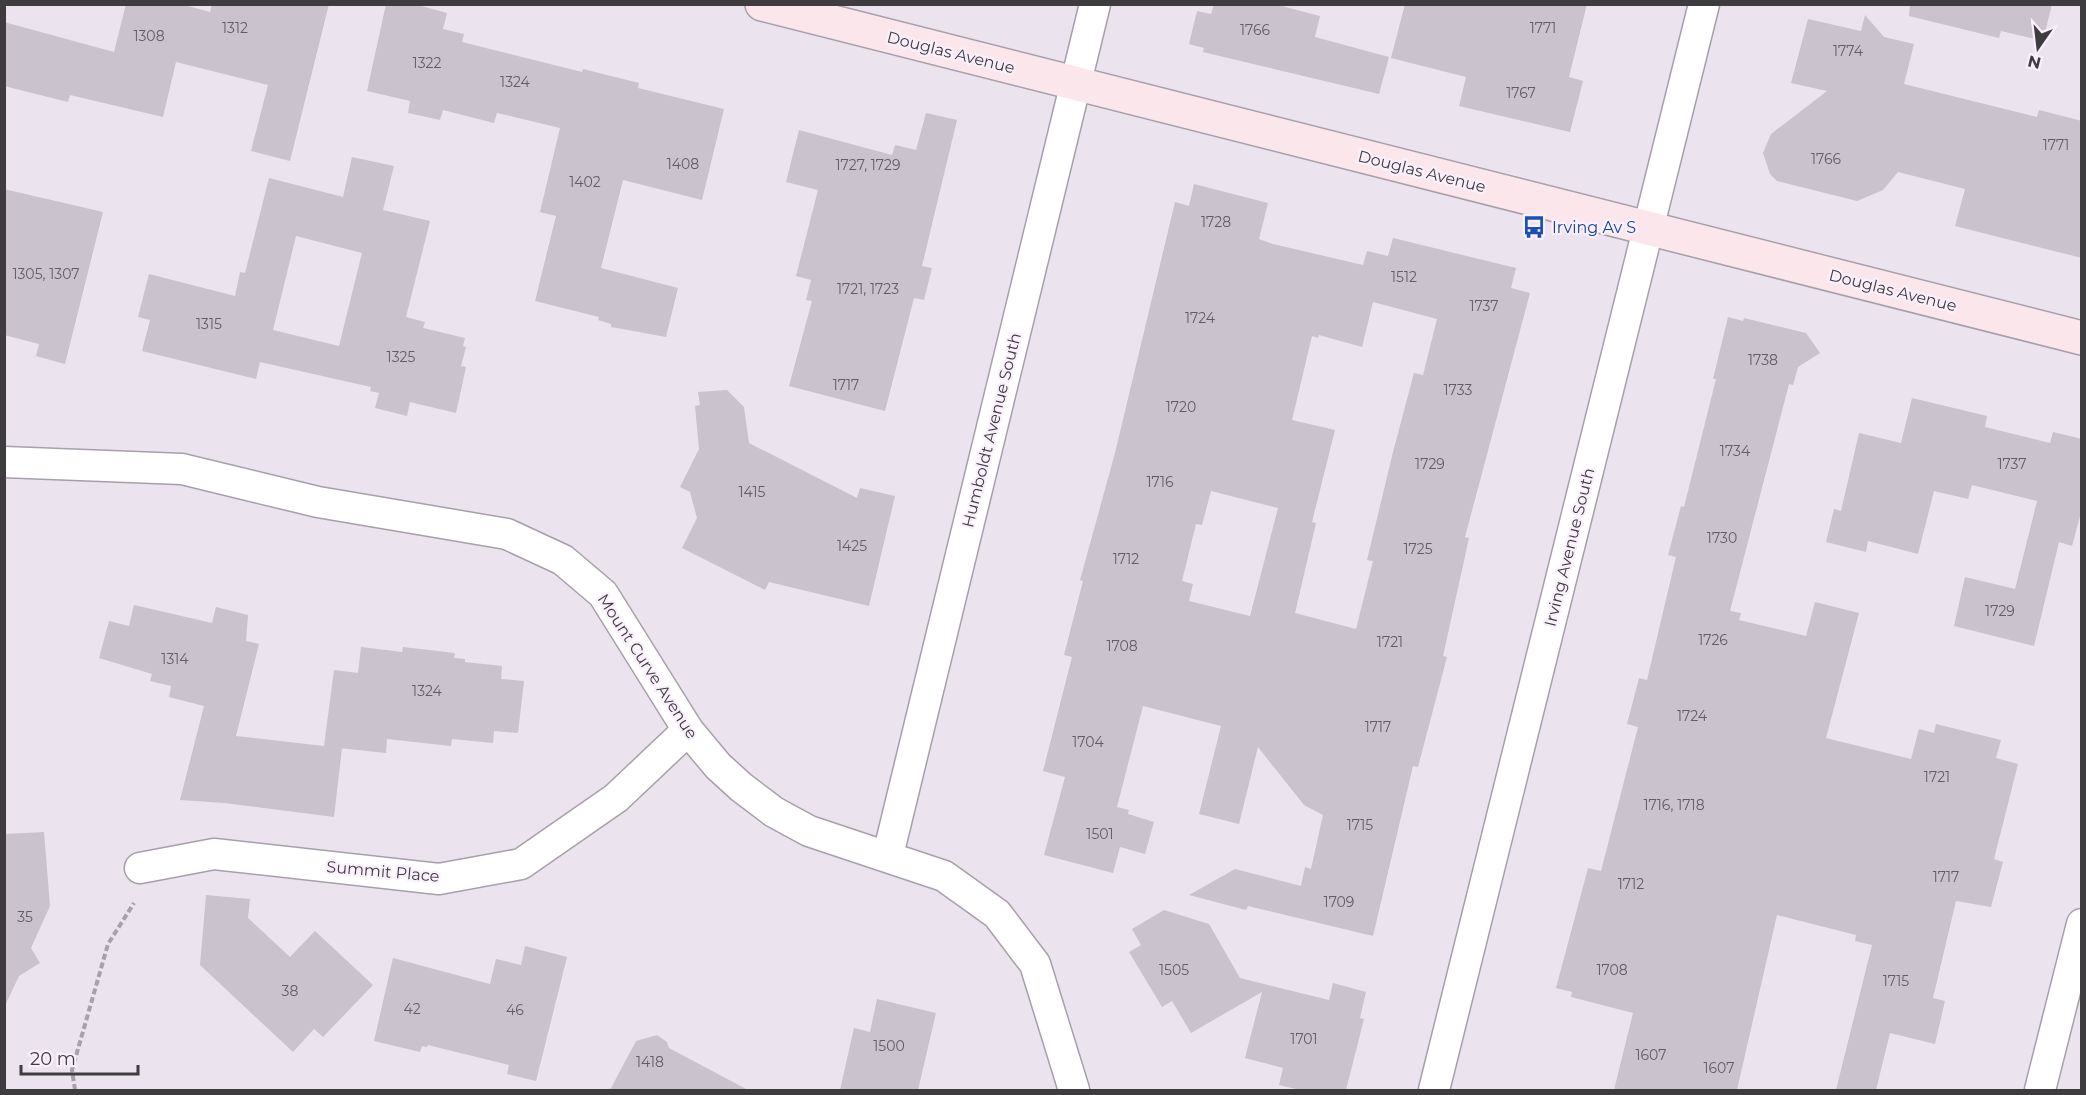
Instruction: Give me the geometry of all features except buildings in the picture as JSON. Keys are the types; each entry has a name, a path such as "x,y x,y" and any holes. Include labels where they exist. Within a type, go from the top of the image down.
{"street":[{"name":"Douglas Avenue","path":"762,4 2082,338"},
{"name":"Humboldt Avenue South","path":"888,855 1095,4"},
{"name":"Irving Avenue South","path":"1434,1090 1704,4"},
{"name":"Mount Curve Avenue","path":"4,462 182,469 318,502 507,534 563,560 603,594 688,730 718,766 774,812 809,831 888,855 944,876 997,914 1035,964 1074,1090"},
{"name":"Summit Place","path":"149,866 214,854 439,879 521,864 616,798 688,730"},
{"path":"2040,1090 2082,924"}],"path":[{"path":"75,1090 72,1070 108,944 149,866"}],"place":[{"name":"Irving Av S","path":"1534,227"}]}
